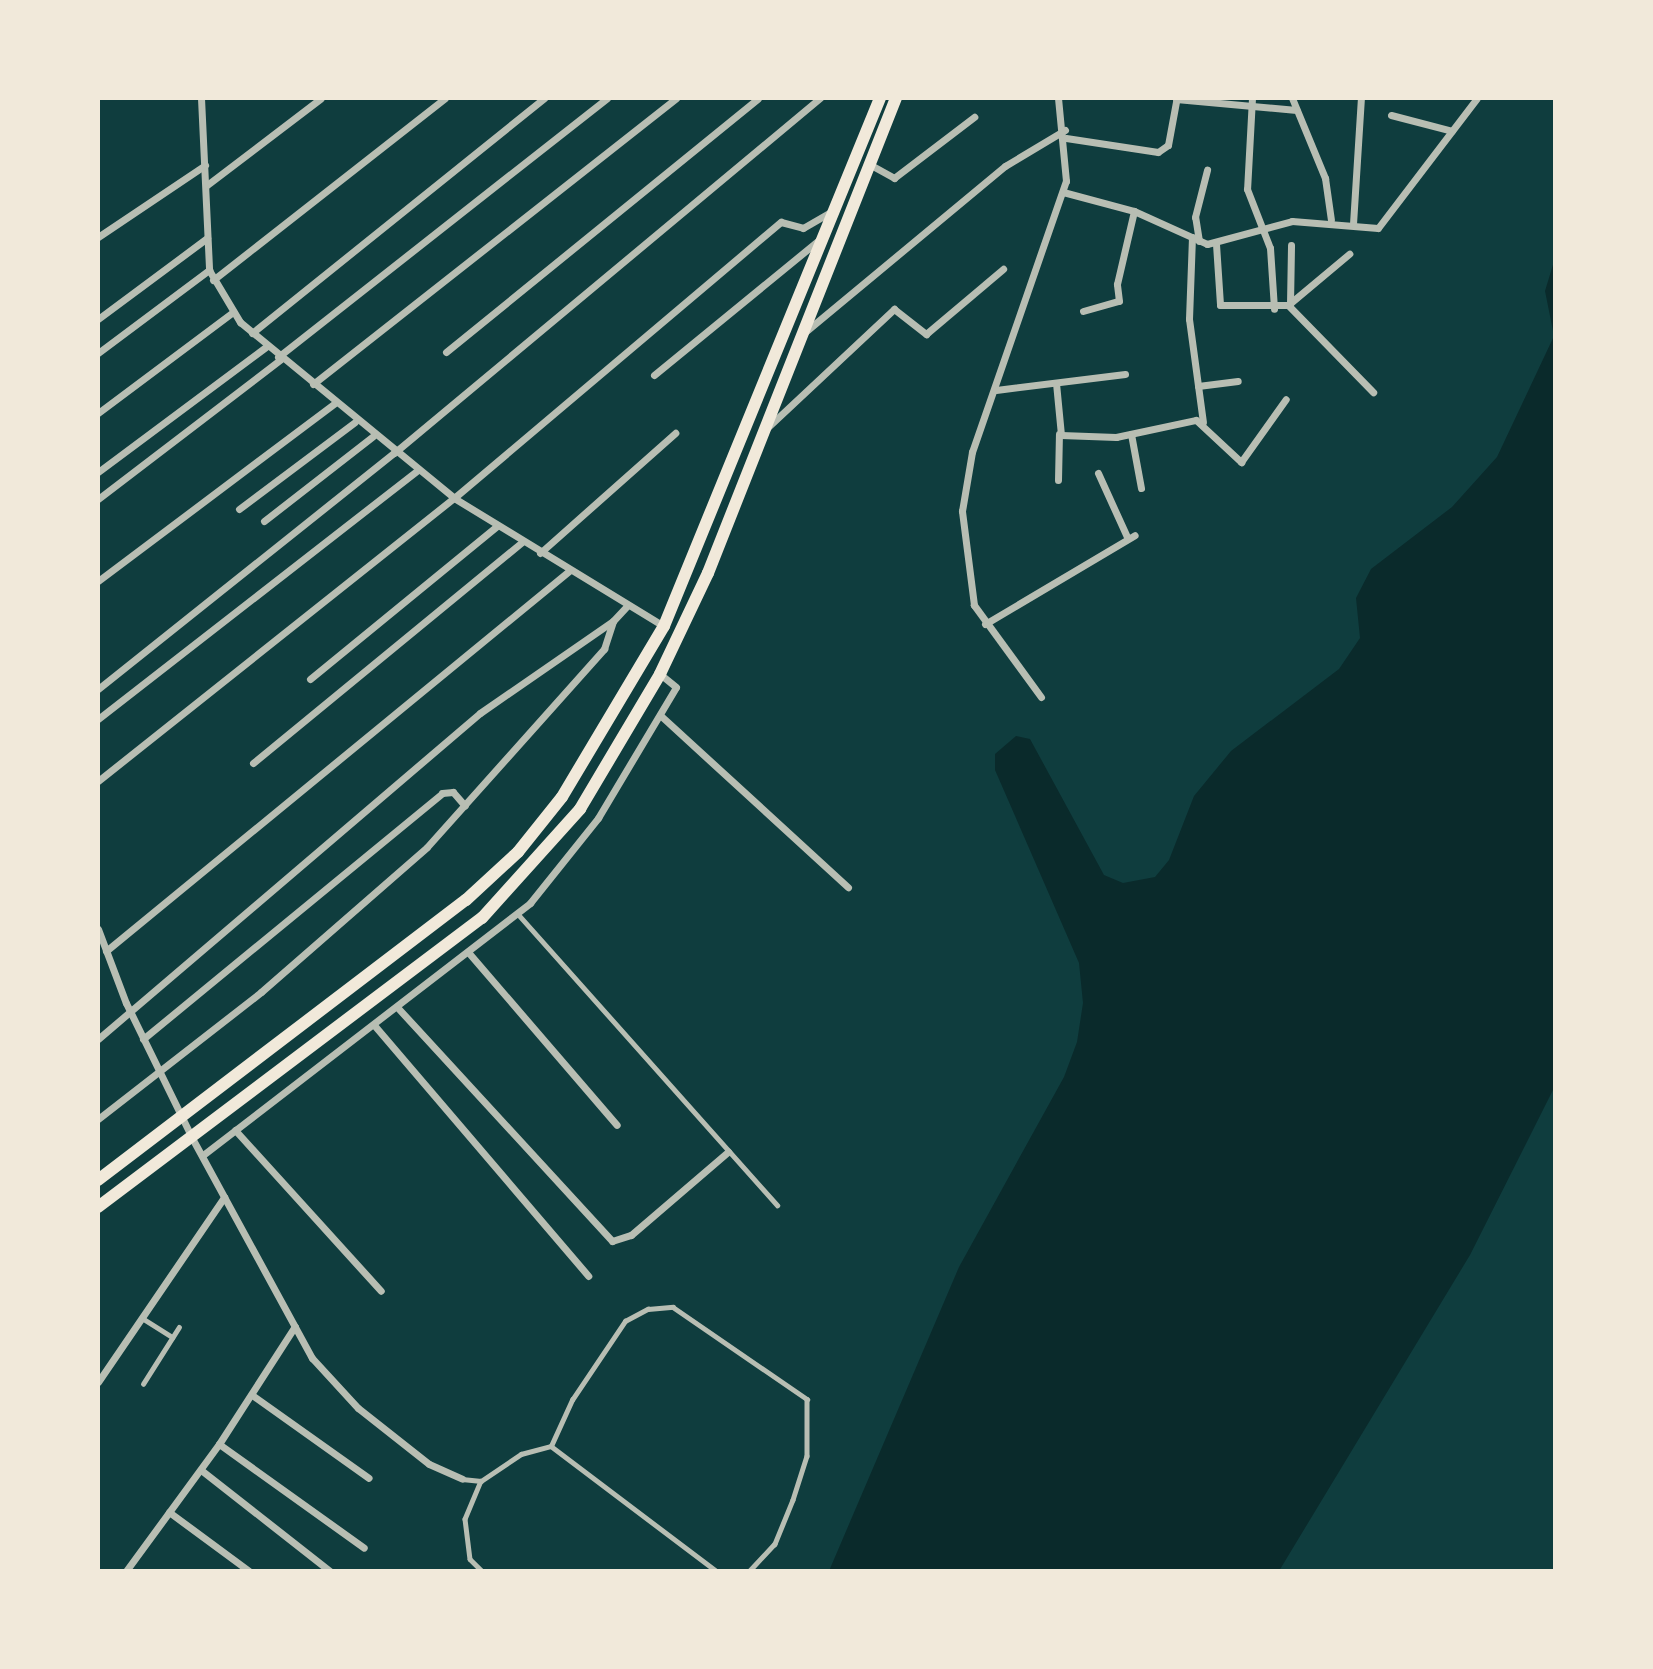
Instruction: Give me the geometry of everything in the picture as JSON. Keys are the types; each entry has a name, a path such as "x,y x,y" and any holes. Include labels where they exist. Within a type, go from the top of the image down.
{"main road":[{"path":"98,1180 466,900 518,852 562,797 664,626 827,234 880,98"},
{"path":"98,1207 482,918 580,809 660,674 765,430 896,98"},
{"path":"562,797 580,809"}],"street":[{"path":"201,98 209,270 233,312 266,347 355,422 454,498 626,606 664,626"},
{"path":"207,185 321,98"},
{"path":"213,280 445,98"},
{"path":"252,333 544,98"},
{"path":"98,499 607,98"},
{"path":"313,384 676,98"},
{"path":"446,352 758,98"},
{"path":"98,689 394,453 820,98"},
{"path":"1041,697 985,624 971,597 962,510 972,452 996,390 1063,192 1065,134 1058,98"},
{"path":"1252,98 1247,189 1275,275 1273,309"},
{"path":"1292,98 1325,178 1332,220"},
{"path":"1353,224 1361,98"},
{"path":"1063,192 1134,211 1196,240 1216,244 1261,229 1332,220 1378,228 1477,98"},
{"path":"805,332 1012,161 1065,134 1158,152 1168,145 1176,100 1251,111 1296,110"},
{"path":"1391,115 1452,131"},
{"path":"869,164 894,178 974,117"},
{"path":"98,237 205,165"},
{"path":"1207,170 1195,217 1196,240 1189,319 1203,422 1241,462 1286,400"},
{"path":"98,781 454,498 781,222 803,228 837,209"},
{"path":"1083,311 1119,302 1117,284 1134,211"},
{"path":"654,375 827,234"},
{"path":"98,319 207,238"},
{"path":"1216,244 1219,304 1273,309 1289,304 1349,254"},
{"path":"1291,244 1289,304 1373,392"},
{"path":"765,430 894,310 926,334 1003,269"},
{"path":"98,353 209,270"},
{"path":"98,413 233,312"},
{"path":"98,472 266,347"},
{"path":"996,390 1125,374"},
{"path":"1198,386 1238,381"},
{"path":"1056,383 1058,480"},
{"path":"98,581 335,403"},
{"path":"239,509 355,422"},
{"path":"1059,434 1130,434 1203,422"},
{"path":"540,553 675,433"},
{"path":"1130,434 1142,488"},
{"path":"264,521 373,436"},
{"path":"98,719 418,470"},
{"path":"985,624 1131,537 1098,472"},
{"path":"310,679 497,526"},
{"path":"253,763 522,542"},
{"path":"106,951 569,571"},
{"path":"98,1039 129,1009 480,713 613,621 626,606"},
{"path":"98,1119 293,965 465,806 604,649 613,621"},
{"path":"203,1155 517,914 573,854 660,715 676,687 660,674"},
{"path":"660,715 848,887"},
{"path":"143,1039 442,793 453,792 465,806"},
{"path":"98,929 100,942 129,1009 192,1138 295,1326 334,1387 429,1464 462,1479"},
{"path":"468,952 617,1125"},
{"path":"397,1007 612,1241 631,1235 728,1152"},
{"path":"374,1025 588,1276"},
{"path":"235,1130 381,1291"},
{"path":"98,1382 224,1198"},
{"path":"129,1570 219,1444 295,1326"},
{"path":"252,1395 369,1478"},
{"path":"219,1444 364,1548"},
{"path":"201,1470 330,1571"},
{"path":"169,1512 249,1571"}],"lane":[{"path":"517,914 777,1205"},
{"path":"551,1446 572,1401 625,1321 648,1309 673,1307 807,1399 807,1456 793,1500 775,1544 750,1571"},
{"path":"142,1318 173,1337"},
{"path":"143,1384 179,1327"},
{"path":"482,1571 470,1559 465,1520 481,1481 521,1454 551,1446"},
{"path":"551,1446 716,1571"},
{"path":"462,1479 481,1481"}],"water":[{"path":"1555,258 1555,1086 1470,1255 1279,1571 829,1571 959,1267 1064,1077 1077,1042 1083,1003 1079,963 995,770 995,754 1016,736 1030,739 1104,875 1123,883 1155,877 1169,860 1194,796 1231,751 1339,669 1360,638 1356,598 1371,569 1452,507 1497,457 1554,336 1545,291"}]}
